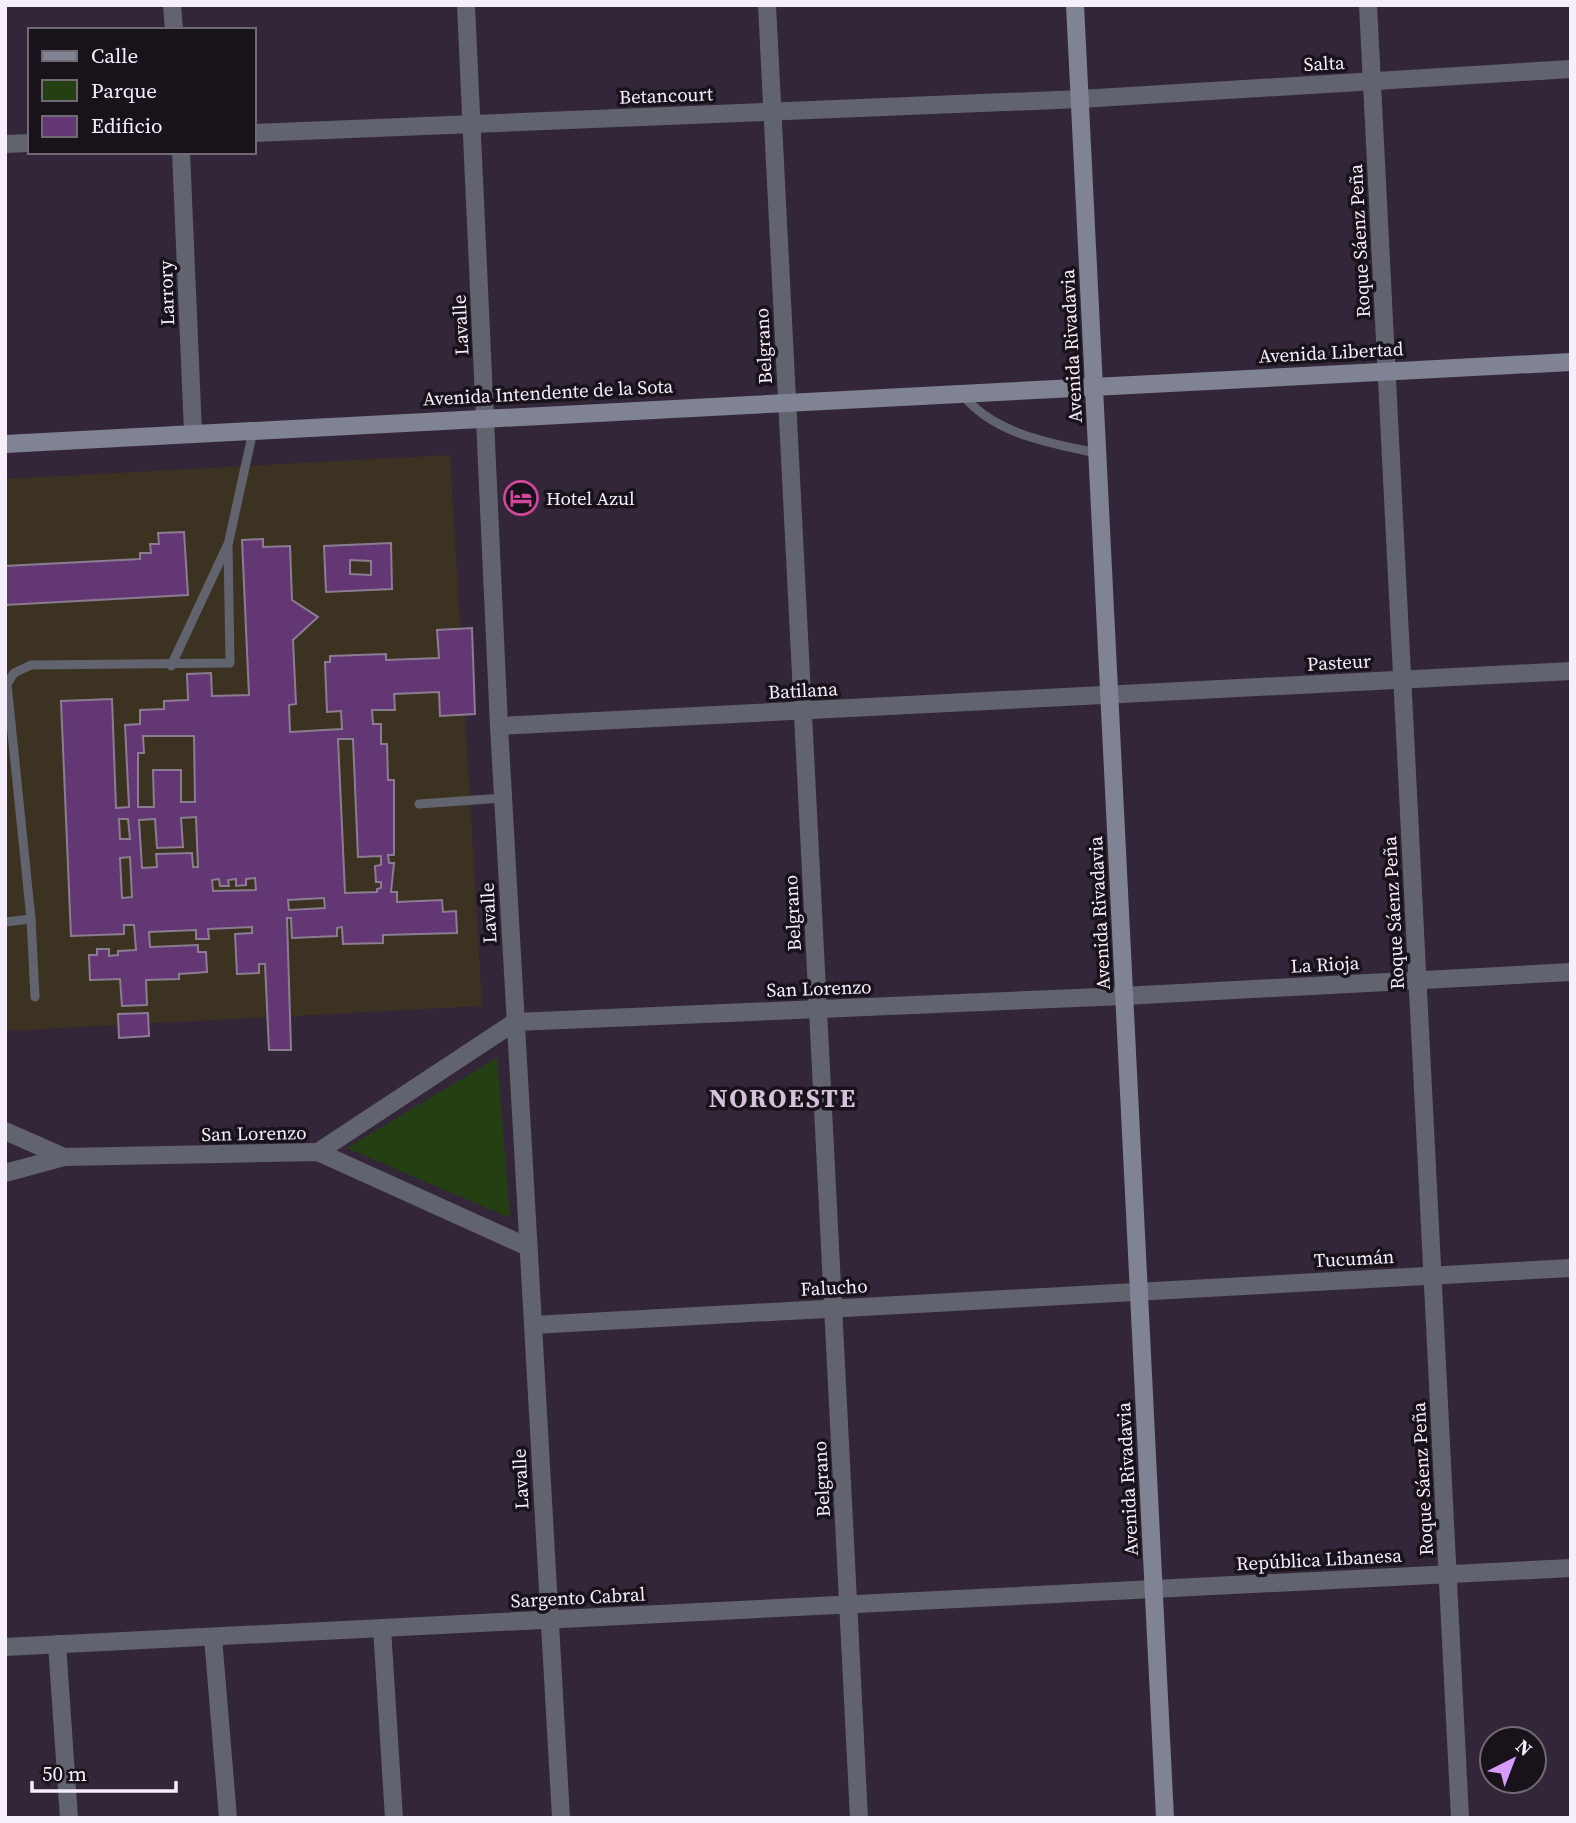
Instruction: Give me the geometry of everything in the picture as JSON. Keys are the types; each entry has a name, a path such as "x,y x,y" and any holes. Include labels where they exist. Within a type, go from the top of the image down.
{"main road":[{"name":"Avenida Rivadavia","path":"1075,5 1165,1818"},
{"name":"Avenida Libertad","path":"1094,384 1571,362"},
{"name":"Avenida Intendente de la Sota","path":"5,444 1094,384"}],"street":[{"path":"172,5 174,28"},
{"name":"Lavalle","path":"466,5 499,726 561,1818"},
{"name":"Belgrano","path":"767,5 859,1818"},
{"name":"Roque Sáenz Peña","path":"1368,5 1460,1818"},
{"name":"Salta","path":"1080,99 1571,69"},
{"name":"Betancourt","path":"256,133 1080,99"},
{"path":"5,145 28,143"},
{"name":"Larrory","path":"181,154 193,432"},
{"name":"Pasteur","path":"1109,696 1571,671"},
{"name":"Batilana","path":"499,726 1109,696"},
{"name":"La Rioja","path":"1124,996 1571,972"},
{"name":"San Lorenzo","path":"516,1022 1124,996"},
{"path":"318,1153 516,1022"},
{"path":"5,1132 64,1157"},
{"name":"San Lorenzo","path":"5,1173 64,1157 318,1153 528,1247"},
{"name":"Tucumán","path":"1139,1290 1571,1268"},
{"name":"Falucho","path":"533,1325 1139,1290"},
{"name":"República Libanesa","path":"1153,1588 1571,1567"},
{"name":"Sargento Cabral","path":"5,1647 1153,1588"},
{"path":"382,1628 394,1818"},
{"path":"213,1637 228,1818"},
{"path":"57,1644 69,1818"}],"lane":[{"path":"960,391 982,416 1035,440 1097,453"},
{"path":"35,997 31,919 6,685 14,673 31,665 170,666 230,663 228,545 253,429"},
{"path":"170,666 228,545"},
{"path":"419,804 503,798"},
{"path":"5,922 31,919"}],"shaded area":[{"path":"450,455 482,1006 5,1031 5,479"}],"green space":[{"path":"497,1058 510,1218 347,1148"}],"building":[{"path":"184,532 188,595 5,605 5,566 140,559 140,553 151,553 150,544 159,544 158,533"},
{"path":"263,539 263,547 290,546 292,600 318,617 293,640 296,704 289,705 290,732 342,729 341,711 327,712 325,662 330,662 330,656 386,654 386,660 439,658 437,630 472,628 475,714 440,716 439,692 394,694 395,710 372,710 373,724 381,724 381,744 387,744 388,780 394,780 394,855 388,855 389,863 394,863 391,892 397,892 397,902 442,900 443,912 456,911 457,933 383,935 383,943 343,944 342,927 337,928 337,936 292,938 291,918 287,918 291,1050 269,1050 265,964 259,964 259,973 237,974 235,934 252,933 252,927 208,929 209,939 196,939 196,930 149,932 150,947 198,945 198,952 206,952 207,972 179,974 179,979 146,980 147,1005 122,1006 120,979 90,980 89,955 97,955 97,949 109,949 109,956 118,955 118,951 136,950 134,925 124,925 124,934 71,936 61,701 112,699 116,808 129,807 125,725 140,724 140,710 164,709 164,701 188,700 187,674 211,673 212,696 249,695 242,540","holes":["143,736 194,736 195,802 181,802 181,770 153,770 154,807 138,807 138,753 144,753","338,739 353,739 358,857 381,856 381,865 375,866 376,882 381,882 381,888 377,889 377,892 345,893","196,817 198,867 193,867 192,853 156,854 157,867 142,868 139,820 155,819 157,848 183,847 181,818","119,819 128,819 130,839 120,839","130,857 132,897 122,898 120,858","255,878 256,890 213,891 212,880 219,879 220,886 229,886 228,880 236,879 236,886 246,885 246,879","324,898 325,908 289,910 288,900"]},
{"path":"391,543 392,589 326,592 324,546","holes":["350,560 371,561 371,575 350,574"]},
{"path":"148,1013 149,1036 119,1038 118,1014"}],"place":[{"name":"Hotel Azul","path":"521,498"}],"district":[{"name":"NOROESTE","path":"783,1098"}]}
